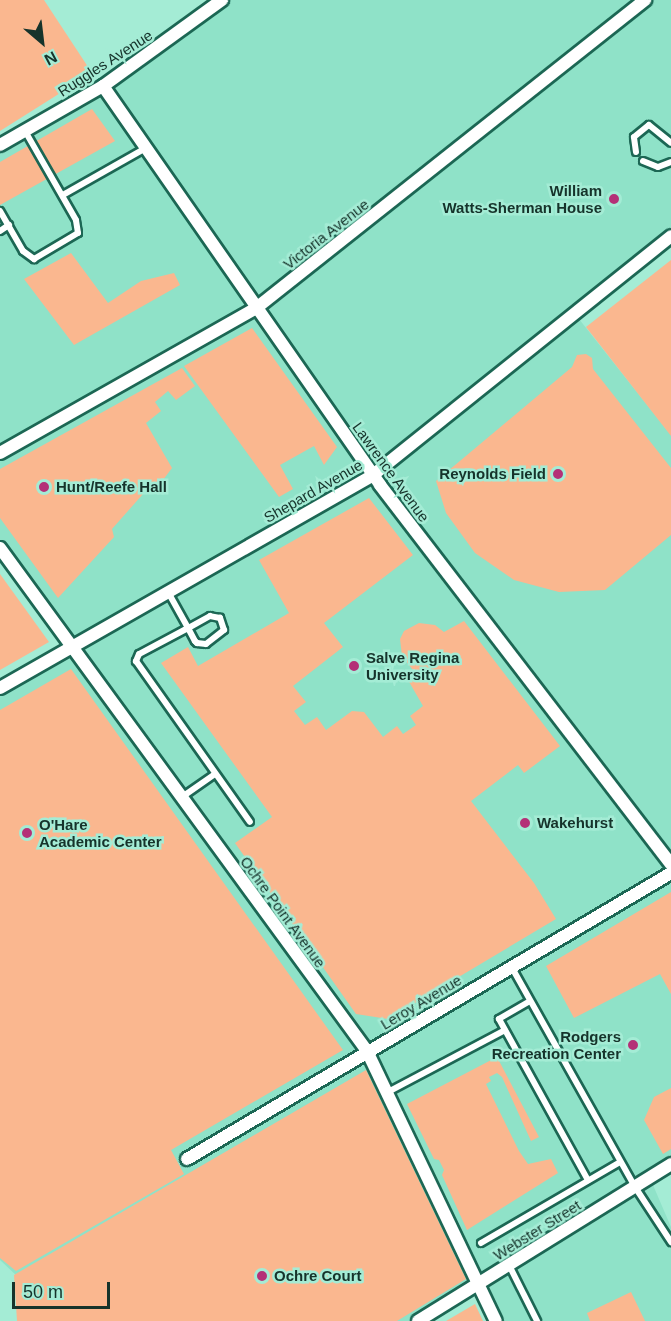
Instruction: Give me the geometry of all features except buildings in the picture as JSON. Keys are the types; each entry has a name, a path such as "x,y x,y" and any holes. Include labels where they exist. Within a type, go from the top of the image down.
{"street":[{"name":"Ruggles Avenue","path":"0,145 103,86 222,0"},
{"name":"Victoria Avenue","path":"0,453 255,309 645,0"},
{"name":"Lawrence Avenue","path":"103,86 144,150 373,475 671,864"},
{"name":"Shepard Avenue","path":"0,688 373,475 671,236"},
{"name":"Ochre Point Avenue","path":"0,548 74,645 367,1051 496,1321"},
{"name":"Leroy Avenue","path":"187,1159 671,873"},
{"name":"Webster Street","path":"418,1321 671,1164"}],"lane":[{"path":"636,152 634,137 649,125 671,143"},
{"path":"0,211 29,257 41,258 78,232 79,227 63,195 25,131"},
{"path":"63,195 144,150"},
{"path":"643,161 658,167 671,162"},
{"path":"0,231 9,225"},
{"path":"168,592 188,628 201,645 224,630 216,615 188,628 139,654 136,661 250,822"},
{"path":"182,797 215,774"},
{"path":"511,966 620,1162 671,1242"},
{"path":"530,1001 499,1019 588,1180"},
{"path":"388,1092 504,1030"},
{"path":"481,1244 620,1162"},
{"path":"509,1265 537,1321"}],"shaded area":[{"path":"0,0 44,0 92,73 0,131"},
{"name":"Salve Regina University","path":"222,0 671,0 671,236 575,314 671,435 671,1164 650,1178 671,1227 671,1321 497,1321 479,1284 418,1321 21,1321 18,1277 0,1260 0,688 74,645 0,548 0,145 103,86"},
{"path":"92,109 115,141 0,205 0,162"},
{"path":"71,253 108,303 141,281 174,273 180,285 74,345 24,279"},
{"path":"671,260 671,436 586,327"},
{"path":"252,328 337,447 324,465 314,446 280,465 293,489 279,497 184,366"},
{"name":"Reynolds Field","path":"586,354 592,358 593,369 671,468 671,535 605,590 559,592 514,580 475,553 446,513 436,481 572,367 577,355"},
{"path":"182,368 195,386 176,400 168,391 155,402 161,411 146,423 172,468 154,492 143,494 112,529 114,537 58,598 0,518 0,469"},
{"path":"369,498 413,555 324,623 343,647 293,686 306,702 294,711 305,725 317,717 326,730 352,711 364,712 383,737 397,726 403,734 416,725 410,716 423,706 408,680 416,674 402,656 400,639 404,631 419,623 435,625 444,632 464,621 560,746 524,773 518,765 471,801 534,883 556,919 388,1019 356,1014 235,843 272,817 161,663 188,647 198,666 289,613 259,560"},
{"path":"0,574 49,642 0,670"},
{"path":"71,669 343,1050 171,1150 184,1174 16,1271 0,1258 0,710"},
{"path":"671,892 671,994 660,974 574,1018 546,966"},
{"path":"497,1057 539,1137 531,1141 502,1077 497,1073 489,1077 491,1081 486,1084 519,1151 528,1164 551,1159 558,1173 467,1230 442,1175 444,1170 439,1160 434,1159 407,1104"},
{"path":"366,1070 466,1279 397,1321 17,1321 14,1275"},
{"path":"671,1088 671,1149 663,1154 644,1120 654,1097"},
{"path":"631,1292 645,1321 590,1321 587,1313"},
{"path":"475,1304 483,1321 446,1321"}],"place":[{"name":"William Watts-Sherman House","path":"614,199"},
{"name":"Reynolds Field","path":"558,474"},
{"name":"Hunt/Reefe Hall","path":"44,487"},
{"name":"Salve Regina University","path":"354,666"},
{"name":"Wakehurst","path":"525,823"},
{"name":"O'Hare Academic Center","path":"27,833"},
{"name":"Rodgers Recreation Center","path":"633,1045"},
{"name":"Ochre Court","path":"262,1276"}]}
